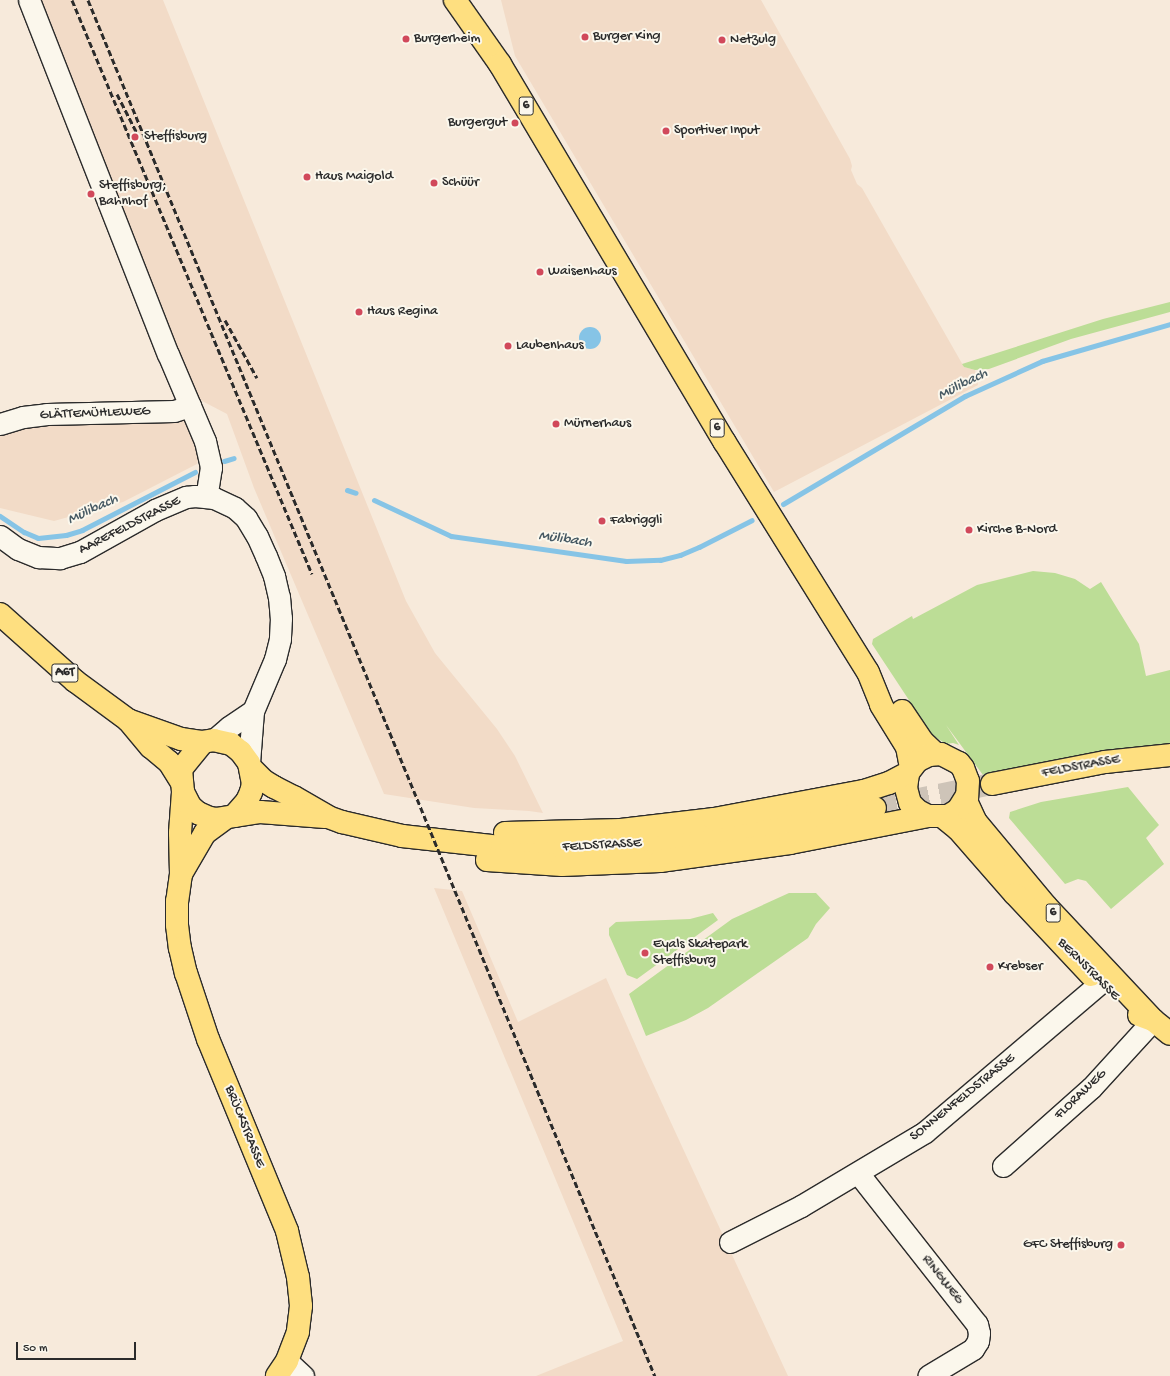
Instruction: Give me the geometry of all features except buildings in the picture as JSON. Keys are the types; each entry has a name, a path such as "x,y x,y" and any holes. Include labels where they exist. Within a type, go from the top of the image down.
{"main road":[{"name":"6","path":"455,0 500,64 724,441 868,672 881,705 907,747 910,770"},
{"name":"A6T","path":"0,614 75,681 128,720 151,747 169,762 182,787"},
{"name":"6","path":"868,672 893,697 922,742 936,754"},
{"name":"A6T","path":"128,720 181,739 208,741"},
{"path":"208,741 224,741 238,748 250,765 253,784 252,792 247,801 229,817 210,818 198,813 190,805 182,787 181,769 208,741"},
{"path":"936,754 947,756 963,768 968,780 966,797 958,810 948,816 742,850 660,861 601,865 545,865 494,861 454,854 402,836 454,832 580,832 669,825 763,811 864,791 889,784 910,770 922,758 936,754"},
{"name":"FELDSTRASSE","path":"992,784 1105,762 1170,755"},
{"name":"FELDSTRASSE","path":"250,765 274,787 328,817"},
{"path":"910,770 906,788 910,803 918,811 936,817"},
{"name":"BRÜCKSTRASSE","path":"182,787 180,833 181,874 177,901 177,924 180,948 186,973 208,1039 287,1231 296,1266 300,1293 298,1332 282,1368"},
{"name":"6","path":"966,797 973,818 996,848 1046,906 1153,1020"},
{"name":"FELDSTRASSE","path":"229,817 260,812 328,817 402,836 502,847 574,848 623,846 741,832 875,808"},
{"name":"BRÜCKSTRASSE","path":"181,874 205,833 229,817"},
{"name":"BERNSTRASSE","path":"936,817 958,829 1067,951 1100,983 1133,1012 1153,1020 1170,1034"}],"street":[{"path":"29,0 101,186 210,454 211,467 206,496"},
{"name":"GLÄTTEMÜHLEWEG","path":"0,424 23,417 47,414 174,412 190,406"},
{"name":"AAREFELDSTRASSE","path":"0,536 18,549 38,557 60,558 80,552 171,502 186,497 206,496 229,504 246,518 257,536 274,576 279,597 281,618 280,639 275,659 252,710 250,765"},
{"name":"AAREFELDSTRASSE","path":"208,741 252,710"},
{"name":"SONNENFELDSTRASSE","path":"730,1242 801,1206 912,1141 935,1125 1100,983"},
{"name":"FLORAWEG","path":"1003,1166 1091,1088 1153,1020"},
{"name":"RINGWEG","path":"858,1173 976,1324 979,1333 978,1341 973,1349 928,1376"},
{"path":"282,1368 303,1376"}],"shaded area":[{"path":"22,0 163,0 406,601 435,653 497,729 515,756 543,813 474,808 384,794 254,488 227,414 185,392"},
{"path":"501,0 761,0 850,159 852,166 851,170 857,184 862,188 964,367 975,370 978,385 774,492 515,56"},
{"path":"190,417 199,456 197,464 123,502 54,521 0,508 0,429 29,421"},
{"path":"434,888 462,891 518,1022 606,978 643,1062 788,1376 536,1376 623,1341"}],"green space":[{"path":"1170,302 1170,312 1071,339 989,369 975,370 964,367 962,364 1103,319"},
{"path":"1033,571 1055,573 1075,579 1090,589 1101,582 1139,644 1146,676 1170,670 1170,746 1111,750 983,775 946,725 959,745 953,743 946,744 932,735 872,644 873,639 912,616 913,619 977,585"},
{"path":"1128,787 1159,825 1146,838 1164,864 1111,909 1086,881 1078,879 1065,884 1009,818 1010,812 1041,802"},
{"path":"789,893 816,893 830,908 816,924 808,938 708,1008 686,1020 646,1036 629,994 732,919"},
{"name":"Eyals Skatepark Steffisburg","path":"713,913 718,920 637,979 627,975 609,935 609,928 616,922 690,919"}],"water":[{"path":"590,327 598,330 601,338 598,346 590,349 582,346 579,338 582,330"}],"waterway":[{"name":"Mülibach","path":"783,504 965,396 1042,361 1170,324"},
{"name":"Mülibach","path":"224,461 234,458"},
{"name":"Mülibach","path":"0,516 24,532 38,538 66,535 82,530 195,472"},
{"name":"Mülibach","path":"347,490 356,493"},
{"name":"Mülibach","path":"374,500 451,536 626,561 660,560 680,555 752,520"}],"tunnel":[{"path":"875,808 992,784"}],"railway":[{"path":"72,0 312,574"},
{"path":"88,0 655,1376"},
{"path":"117,94 138,135"},
{"path":"225,320 257,378"}],"place":[{"name":"Burger King","path":"585,37"},
{"name":"Burgerheim","path":"406,39"},
{"name":"Netzulg","path":"722,40"},
{"name":"Burgergut","path":"515,123"},
{"name":"Sportiver Input","path":"666,131"},
{"name":"Steffisburg","path":"135,137"},
{"name":"Haus Maigold","path":"307,177"},
{"name":"Schüür","path":"434,183"},
{"name":"Steffisburg, Bahnhof","path":"91,194"},
{"name":"Waisenhaus","path":"540,272"},
{"name":"Haus Regina","path":"359,312"},
{"name":"Laubenhaus","path":"508,346"},
{"name":"Mürnerhaus","path":"556,424"},
{"name":"Fabriggli","path":"602,521"},
{"name":"Kirche B-Nord","path":"969,530"},
{"name":"Eyals Skatepark Steffisburg","path":"645,953"},
{"name":"Krebser","path":"990,967"},
{"name":"GFC Steffisburg","path":"1121,1245"}]}
